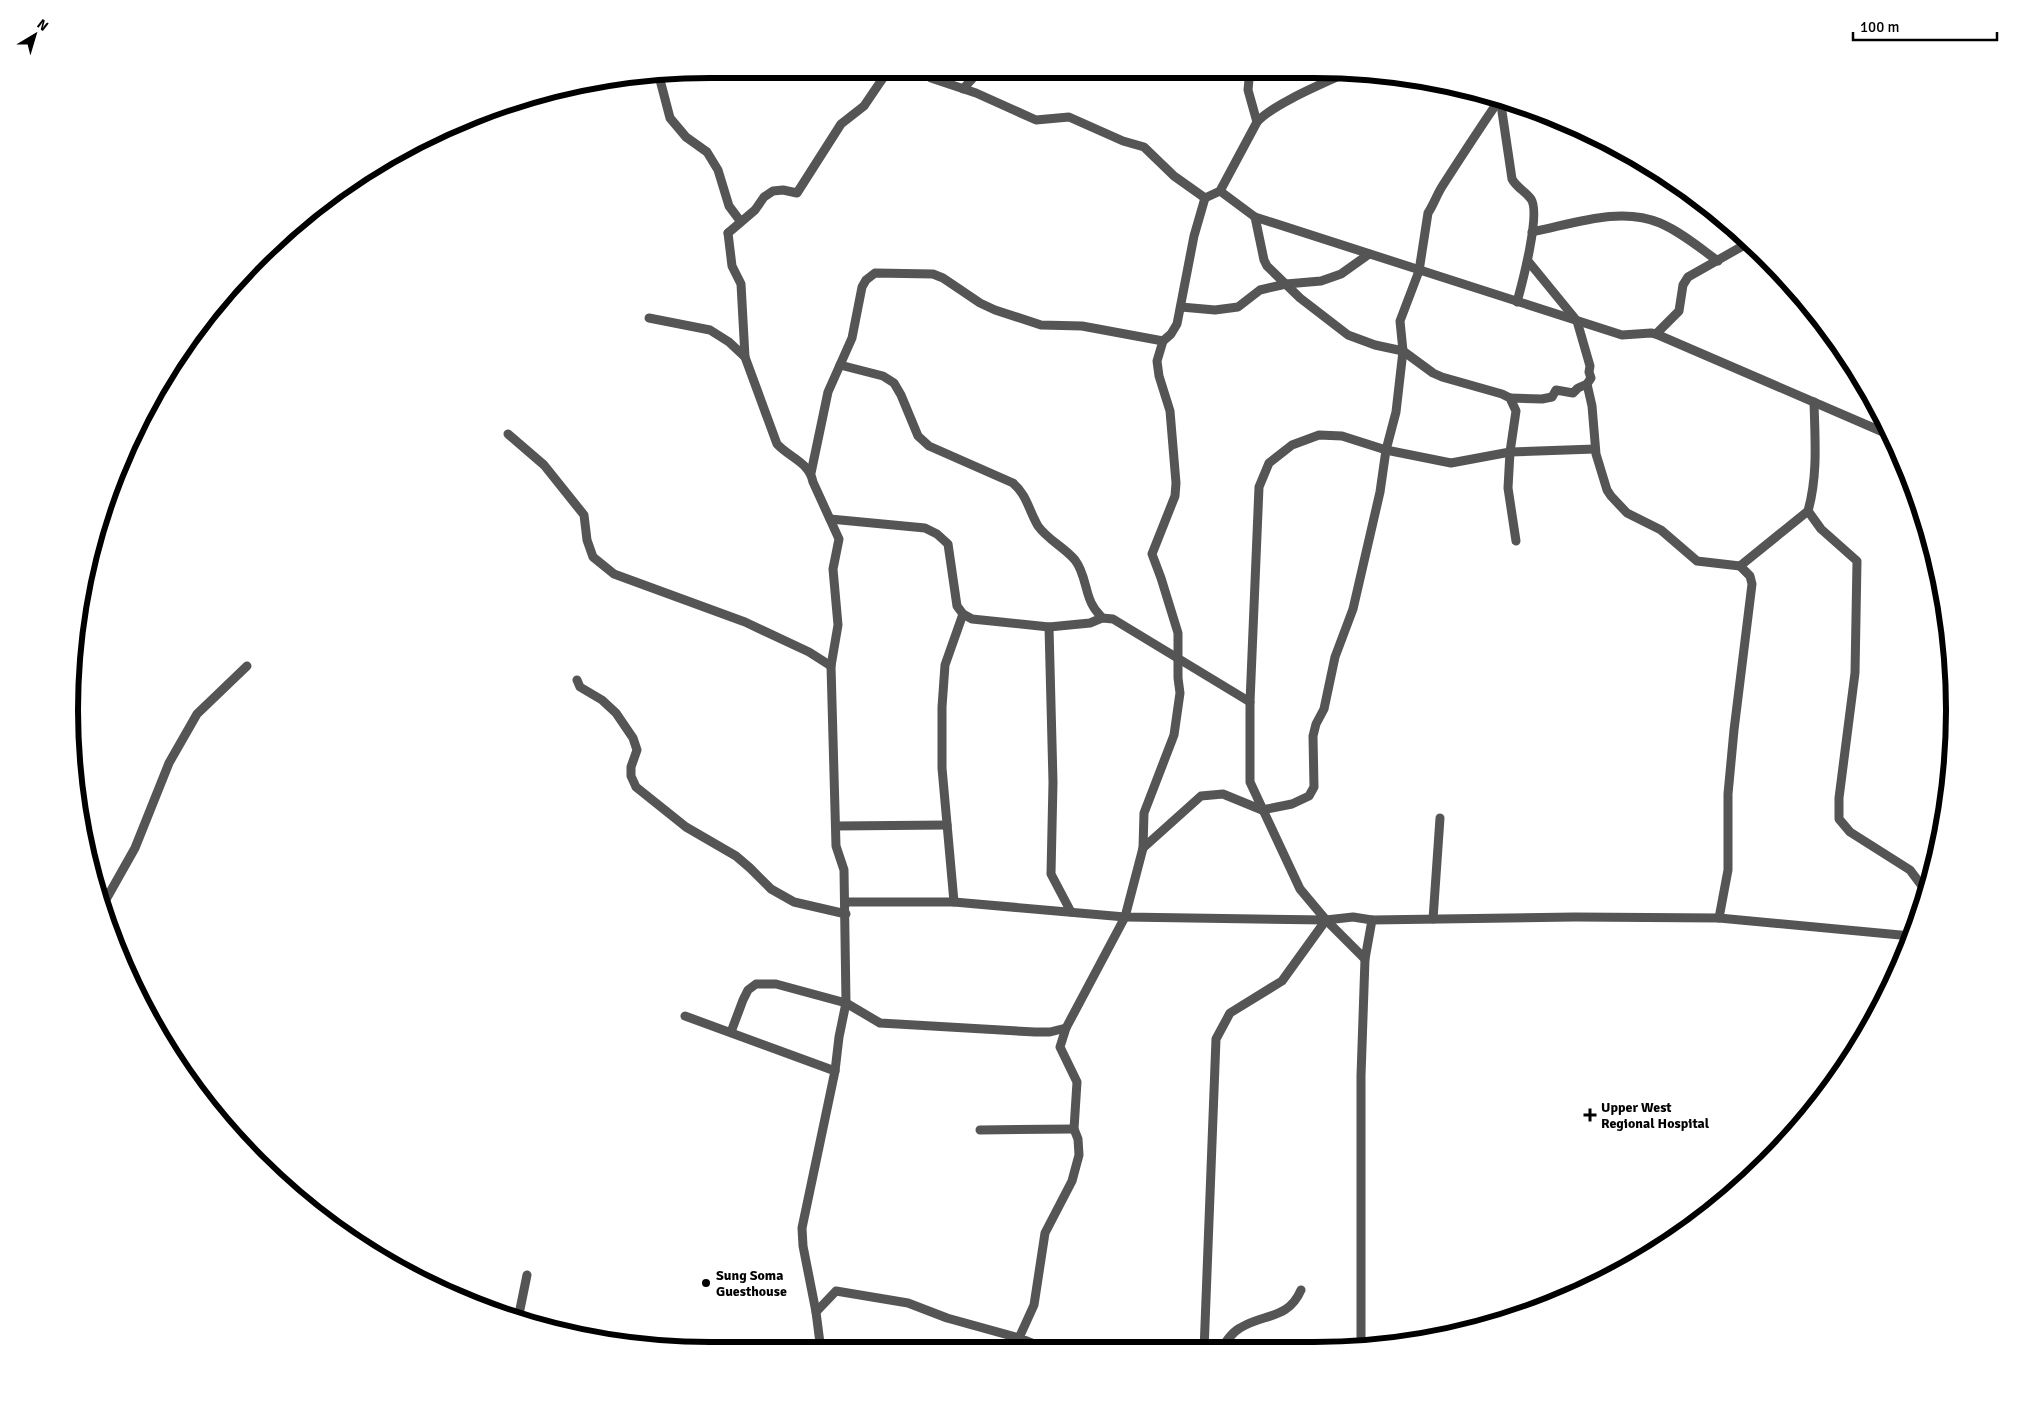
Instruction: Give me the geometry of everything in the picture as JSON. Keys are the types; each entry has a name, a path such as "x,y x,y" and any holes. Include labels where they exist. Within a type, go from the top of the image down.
{"street":[{"path":"728,233 755,210 764,197 774,191 783,190 797,193 840,124 851,118 864,106 884,78"},
{"path":"931,78 963,89 1036,120 1069,117 1123,141 1144,147 1174,176 1204,198"},
{"path":"963,89 972,78"},
{"path":"1249,78 1248,90 1257,122"},
{"path":"1204,198 1220,192 1257,122 1263,115 1308,90 1334,79"},
{"path":"659,80 670,118 686,138 707,152 718,170 729,206 741,222 728,233"},
{"path":"1143,848 1201,796 1223,794 1262,810 1292,804 1309,796 1314,787 1313,736 1316,724 1324,709 1334,657 1353,609 1380,492 1386,450 1396,412 1403,351 1400,320 1420,271 1428,213 1473,138 1496,105"},
{"path":"1501,106 1512,179 1516,187 1531,199 1533,205 1528,261 1518,302"},
{"path":"1220,192 1255,217 1420,271 1622,335 1656,334 1880,431"},
{"path":"1019,1338 1034,1304 1045,1233 1072,1181 1079,1155 1078,1139 1074,1129 1076,1082 1060,1047 1066,1028 1125,917 1143,848 1144,813 1174,735 1180,693 1178,634 1152,554 1175,496 1176,482 1170,411 1159,376 1157,361 1164,341 1177,324 1204,198"},
{"path":"1532,232 1621,214 1649,219 1662,224 1718,261"},
{"path":"1255,217 1265,263 1286,284 1348,335 1375,345 1403,351 1433,373 1442,377 1510,398 1542,399 1552,397 1556,390 1573,393 1578,388 1587,384 1591,378 1590,366 1576,321 1528,261"},
{"path":"728,233 732,266 741,284 746,357 777,444 806,466 811,473 813,482 838,539 833,569 838,625 831,666 837,826 836,846 844,870 846,914 846,1003 835,1071 802,1228 820,1342"},
{"path":"1656,334 1679,311 1685,280 1743,246"},
{"path":"1181,307 1215,310 1238,307 1260,290 1286,284 1321,281 1341,274 1369,254"},
{"path":"811,473 828,392 852,338 862,287 866,280 875,273 933,274 943,278 980,303 1041,325 1082,326 1164,341"},
{"path":"649,318 710,330 729,342 746,357"},
{"path":"840,366 883,376 894,383 918,436 929,446 1013,483 1020,489 1037,524 1045,535 1075,560 1086,582 1092,605 1102,618"},
{"path":"1587,384 1592,406 1595,449 1607,490 1627,513 1661,530 1697,561 1740,566 1750,576 1752,584 1728,794 1728,870 1719,918"},
{"path":"1510,398 1516,411 1510,452 1508,494 1516,541"},
{"path":"1740,566 1808,511 1816,476 1814,402"},
{"path":"508,434 544,465 584,515 587,540 593,557 614,574 745,622 809,652 831,666"},
{"path":"1365,959 1326,920 1300,889 1250,782 1250,702 1259,487 1269,463 1292,445 1319,435 1342,436 1386,450 1451,463 1510,452 1595,449"},
{"path":"1808,511 1820,529 1857,562 1855,673 1839,798 1839,819 1850,832 1910,870 1921,884"},
{"path":"830,519 925,528 936,534 948,544 957,606 963,614 972,619 1049,627 1090,623 1102,618 1113,620 1250,702"},
{"path":"954,902 942,768 942,707 945,665 963,614"},
{"path":"1049,627 1053,782 1051,874 1071,912"},
{"path":"107,898 135,848 169,763 197,714 247,666"},
{"path":"577,680 580,687 602,700 616,713 633,738 637,750 632,762 631,776 636,787 686,827 736,856 771,889 794,902 846,914"},
{"path":"1434,919 1440,818"},
{"path":"837,826 947,825"},
{"path":"845,902 954,902 1125,917 1326,920 1353,918 1372,920 1575,917 1719,918 1903,935"},
{"path":"1204,1342 1216,1039 1230,1013 1282,981 1326,920"},
{"path":"1361,1340 1361,1086 1365,959 1372,920"},
{"path":"731,1032 748,990 756,984 776,984 846,1003 880,1023 1035,1032 1050,1032 1066,1028"},
{"path":"685,1016 835,1071"},
{"path":"980,1130 1074,1129"},
{"path":"519,1313 527,1275"},
{"path":"1226,1342 1240,1328 1286,1310 1296,1301 1301,1290"},
{"path":"816,1312 836,1291 908,1303 947,1318 1029,1342"}],"place":[{"name":"Upper West Regional Hospital","path":"1590,1115"},
{"name":"Sung Soma Guesthouse","path":"706,1283"}]}
